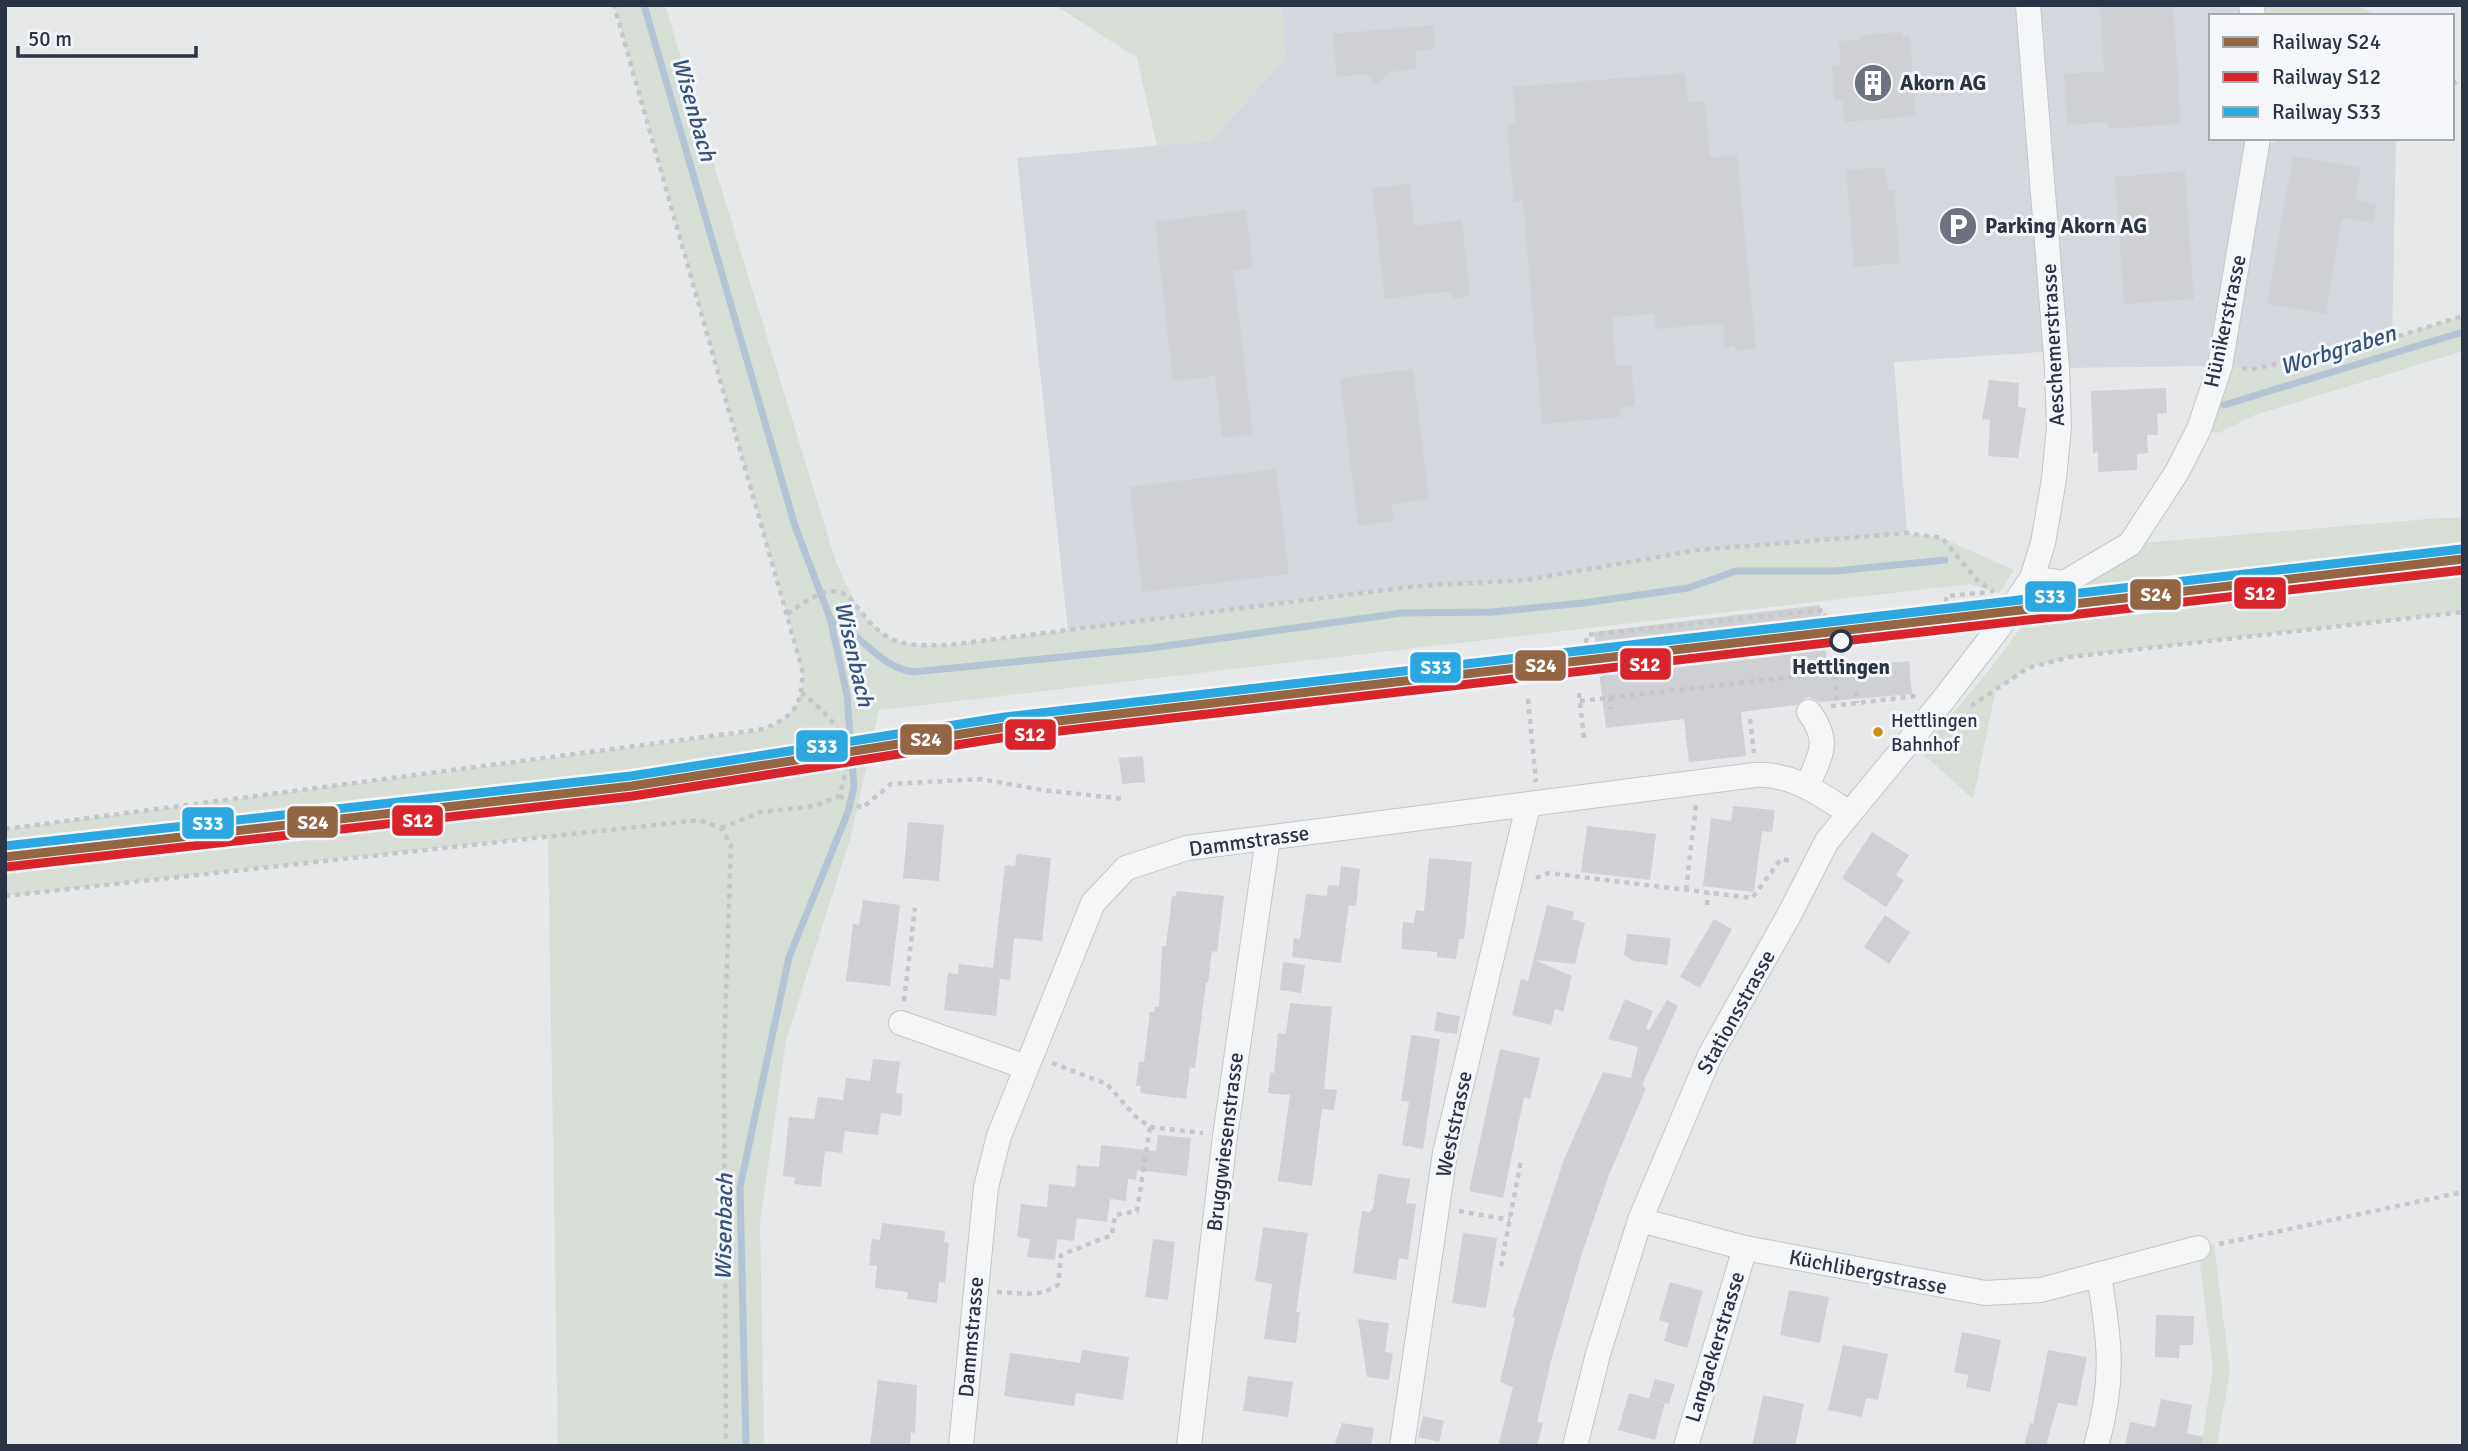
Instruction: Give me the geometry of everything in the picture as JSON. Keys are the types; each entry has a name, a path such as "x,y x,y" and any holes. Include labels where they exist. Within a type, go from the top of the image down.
{"street":[{"name":"Aeschemerstrasse","path":"1997,631 2025,588 2050,511 2059,428 2057,368 2028,5"},
{"name":"Hünikerstrasse","path":"2025,588 2064,583 2130,544 2177,472 2199,429 2220,366 2258,140"},
{"name":"Stationsstrasse","path":"1574,1446 1598,1354 1640,1220 1710,1055 1788,917 1827,841 1997,631"},
{"path":"1807,786 1824,743 1822,733 1809,712"},
{"name":"Dammstrasse","path":"961,1446 974,1290 993,1158 1028,1062 1093,903 1126,868 1187,848 1767,775 1807,786 1848,813"},
{"name":"Weststrasse","path":"1402,1446 1445,1153 1528,806"},
{"name":"Bruggwiesenstrasse","path":"1189,1446 1225,1136 1268,838"},
{"path":"901,1023 1028,1062"},
{"name":"Küchlibergstrasse","path":"1640,1220 1745,1248 1985,1293 2041,1290 2198,1248"},
{"name":"Langackerstrasse","path":"1686,1446 1745,1248"},
{"path":"2096,1446 2110,1384 2111,1344 2099,1276"}],"path":[{"path":"5,829 764,730 784,720 795,709 803,693 802,669 614,5"},
{"path":"2220,366 2253,369 2392,338 2463,316"},
{"path":"787,614 809,598 833,591 849,594 877,627 895,640 921,645 949,645 1417,586 1526,580 1698,550 1907,534 1942,538 1991,592"},
{"path":"1946,602 1947,596 2025,588"},
{"path":"1805,603 1807,611"},
{"path":"1586,643 1587,635 1807,611 1824,610 1825,616"},
{"path":"1809,712 1837,705 1928,694 1950,710 1968,708 2028,668 2070,657 2463,612"},
{"path":"1603,626 1604,634"},
{"path":"1580,701 1835,672 1837,705"},
{"path":"1856,691 1857,703"},
{"path":"720,828 761,812 822,804 839,796 846,776 844,739 835,721 803,693"},
{"path":"1579,693 1584,739"},
{"path":"1610,697 1611,709"},
{"path":"1528,699 1535,772"},
{"path":"1750,719 1754,755"},
{"path":"839,796 858,808 891,785 981,779 1042,790 1124,799"},
{"path":"1686,890 1699,783"},
{"path":"5,896 701,820 720,828 731,845 724,1067 726,1446"},
{"path":"1536,878 1549,873 1752,898 1781,859 1797,861"},
{"path":"1707,905 1708,893"},
{"path":"901,1023 915,908"},
{"path":"1028,1062 1107,1084 1135,1116 1150,1126 1225,1136"},
{"path":"974,1290 1032,1294 1045,1292 1058,1284 1061,1255 1112,1235 1115,1216 1137,1211 1150,1126"},
{"path":"1501,1266 1521,1160"},
{"path":"2198,1248 2463,1192"},
{"path":"1437,1208 1510,1220"}],"shaded area":[{"path":"614,5 665,5 835,559 851,594 865,616 884,634 895,640 915,645 949,645 1417,586 1526,580 1698,550 1907,533 1942,538 2014,570 1999,593 1970,584 879,710 851,836 786,1040 760,1222 764,1446 558,1446 548,836 5,896 5,829 764,730 783,719 795,707 801,691 802,669"},
{"path":"1055,5 1282,5 1285,59 1210,141 1157,146 1137,58"},
{"path":"1282,5 2251,5 2253,14 2209,14 2209,140 2258,140 2258,147 2280,140 2396,140 2392,338 2253,369 2220,366 2057,368 2055,351 1894,362 1907,533 1698,550 1526,580 1417,586 1068,630 1017,158 1210,141 1285,59"},
{"path":"2251,5 2356,5 2374,14 2253,14"},
{"path":"2463,316 2463,351 2255,415 2219,433 2199,429 2220,366 2253,369 2392,338"},
{"path":"2463,518 2463,612 2070,657 2028,668 1996,689 1973,799 1920,751 1987,673 2047,593 2130,544"},
{"path":"2214,1245 2230,1371 2217,1446 2201,1446 2213,1369 2198,1249"}],"building":[{"path":"2100,5 2173,5 2181,124 2108,129 2107,122 2067,125 2064,74 2104,71"},
{"path":"1433,25 1435,49 1415,51 1416,69 1390,72 1377,86 1366,74 1337,77 1333,34"},
{"name":"Akorn AG","path":"1902,32 1903,37 1910,36 1916,116 1844,122 1843,100 1834,100 1832,66 1841,65 1839,41 1861,40 1860,35"},
{"path":"1685,73 1688,103 1705,101 1710,158 1737,155 1756,349 1735,351 1735,346 1725,347 1723,323 1656,329 1654,314 1612,317 1616,366 1631,365 1635,406 1620,407 1621,417 1542,424 1523,201 1514,202 1507,124 1516,123 1513,87"},
{"path":"2293,156 2361,168 2355,200 2376,204 2373,223 2342,218 2326,314 2267,304"},
{"path":"1885,167 1888,191 1894,190 1900,263 1854,267 1846,170"},
{"path":"2185,171 2194,299 2124,304 2115,177"},
{"path":"1410,184 1414,226 1462,220 1470,296 1452,298 1451,291 1385,299 1372,188"},
{"path":"1246,210 1253,268 1233,270 1253,434 1222,438 1215,376 1173,381 1155,222"},
{"path":"1413,369 1429,499 1392,504 1394,521 1358,526 1340,378"},
{"path":"1989,380 2019,383 2018,407 2026,408 2018,458 1988,456 1990,420 1982,419"},
{"path":"2166,388 2167,413 2157,414 2158,435 2147,435 2148,453 2137,454 2137,470 2098,472 2098,452 2093,453 2091,391"},
{"path":"1276,469 1289,574 1142,592 1130,487"},
{"path":"1820,605 1828,669 1909,661 1912,694 1820,702 1808,697 1796,705 1741,712 1746,756 1689,762 1684,719 1606,728 1594,632"},
{"path":"1143,756 1145,782 1122,784 1119,758"},
{"path":"1733,806 1775,810 1772,832 1762,831 1754,892 1703,886 1711,818 1731,821"},
{"path":"908,822 944,825 939,881 903,878"},
{"path":"1587,826 1656,834 1650,880 1581,872"},
{"path":"1872,832 1909,855 1896,875 1904,880 1886,907 1842,878"},
{"path":"1017,854 1051,858 1042,941 1014,938 1010,980 1000,979 996,1016 944,1010 948,973 958,974 959,964 993,968 1005,865 1015,866"},
{"path":"1429,858 1472,862 1464,939 1459,939 1456,959 1437,957 1437,952 1401,949 1403,922 1414,923 1416,910 1424,911"},
{"path":"1341,866 1360,869 1356,906 1349,905 1341,963 1292,957 1294,938 1300,939 1306,894 1327,896 1328,885 1339,886"},
{"path":"1177,891 1224,896 1217,952 1212,951 1195,1068 1190,1067 1186,1099 1140,1093 1141,1086 1136,1086 1139,1062 1144,1062 1150,1012 1159,1007 1162,946 1166,946 1172,896 1176,896"},
{"path":"863,900 900,905 890,986 846,981 853,924 859,925"},
{"path":"1547,905 1574,912 1572,919 1585,923 1575,964 1535,960 1572,976 1563,1012 1555,1009 1551,1025 1512,1015 1521,979 1528,981"},
{"path":"1885,915 1910,932 1889,964 1864,947"},
{"path":"1714,919 1732,929 1700,988 1680,977"},
{"path":"1627,934 1671,938 1667,965 1634,961 1624,955"},
{"path":"1283,962 1305,965 1301,993 1280,990"},
{"path":"1625,999 1653,1011 1646,1028 1649,1030 1667,1000 1678,1006 1642,1085 1646,1088 1609,1175 1582,1253 1552,1357 1537,1422 1543,1423 1537,1446 1498,1446 1513,1387 1500,1382 1515,1318 1512,1317 1564,1159 1603,1072 1631,1078 1638,1047 1608,1039"},
{"path":"1290,1003 1332,1007 1324,1089 1337,1090 1334,1110 1322,1109 1312,1186 1278,1181 1290,1095 1268,1093 1270,1072 1274,1073 1278,1033 1286,1034"},
{"path":"1437,1012 1460,1016 1457,1034 1434,1031"},
{"path":"1411,1035 1440,1039 1423,1149 1402,1145 1409,1102 1401,1101"},
{"path":"1500,1049 1540,1058 1530,1099 1524,1097 1503,1198 1469,1191"},
{"path":"873,1059 900,1062 896,1093 903,1094 901,1116 881,1113 878,1135 845,1131 842,1153 825,1151 821,1187 794,1184 795,1177 783,1176 789,1117 814,1119 818,1097 843,1100 846,1078 870,1081"},
{"path":"1158,1135 1191,1138 1187,1176 1137,1170 1136,1180 1128,1179 1126,1201 1110,1199 1107,1222 1077,1218 1074,1241 1057,1239 1055,1260 1027,1257 1030,1239 1017,1237 1021,1204 1047,1207 1049,1184 1075,1187 1077,1165 1099,1167 1101,1145 1156,1151"},
{"path":"1378,1174 1410,1179 1406,1203 1416,1204 1408,1260 1399,1258 1396,1280 1353,1273 1362,1211 1370,1212 1373,1208"},
{"path":"882,1223 945,1231 944,1242 949,1243 945,1283 939,1282 937,1303 907,1299 908,1292 875,1288 877,1266 869,1265 872,1239 880,1240"},
{"path":"1263,1227 1308,1233 1296,1312 1300,1312 1296,1343 1264,1339 1272,1284 1255,1281"},
{"path":"1463,1233 1497,1238 1486,1308 1452,1303"},
{"path":"1153,1239 1175,1242 1168,1300 1145,1297"},
{"path":"1670,1282 1703,1291 1687,1348 1664,1341 1669,1323 1659,1320"},
{"path":"1789,1290 1829,1297 1820,1343 1780,1335"},
{"path":"2156,1315 2194,1316 2193,1345 2180,1345 2179,1358 2155,1357"},
{"path":"1358,1319 1389,1323 1385,1352 1393,1353 1389,1380 1367,1377"},
{"path":"1962,1332 2001,1340 1990,1392 1966,1387 1969,1375 1954,1372"},
{"path":"1843,1345 1888,1354 1878,1400 1866,1398 1862,1417 1828,1410"},
{"path":"1082,1350 1129,1357 1123,1400 1076,1393 1074,1406 1004,1396 1010,1353 1080,1363"},
{"path":"2048,1350 2087,1357 2077,1406 2058,1403 2046,1446 2024,1446 2030,1423 2033,1424"},
{"path":"1248,1376 1293,1382 1288,1417 1243,1411"},
{"path":"1655,1379 1675,1384 1669,1404 1649,1398"},
{"path":"878,1380 917,1385 915,1433 911,1432 910,1446 870,1446"},
{"path":"1629,1393 1665,1403 1655,1440 1618,1430"},
{"path":"1763,1395 1804,1404 1795,1446 1752,1446"},
{"path":"2161,1399 2192,1405 2187,1433 2203,1437 2202,1446 2125,1446 2130,1422 2155,1427"},
{"path":"1423,1416 1444,1421 1439,1442 1418,1437"},
{"path":"1342,1423 1374,1428 1371,1446 1334,1446"}],"waterway":[{"name":"Wisenbach","path":"644,5 795,526 830,618 847,695 854,787 848,812 789,957 740,1187 746,1446"},
{"name":"Worbgraben","path":"2224,405 2463,332"},
{"path":"830,618 890,663 913,672 1151,648 1402,613 1492,612 1583,603 1688,588 1736,571 1835,571 1945,560"}],"rail line":[{"name":"S33","path":"5,846 631,776 1005,717 2462,549"},
{"name":"S24","path":"5,857 632,786 1006,727 2463,559"},
{"name":"S12","path":"6,867 633,796 1007,737 2463,570"}],"place":[{"name":"Akorn AG","path":"1873,83"},
{"name":"Parking Akorn AG","path":"1958,226"},
{"name":"Hettlingen","path":"1841,641"},
{"name":"Hettlingen Bahnhof","path":"1878,732"}]}
